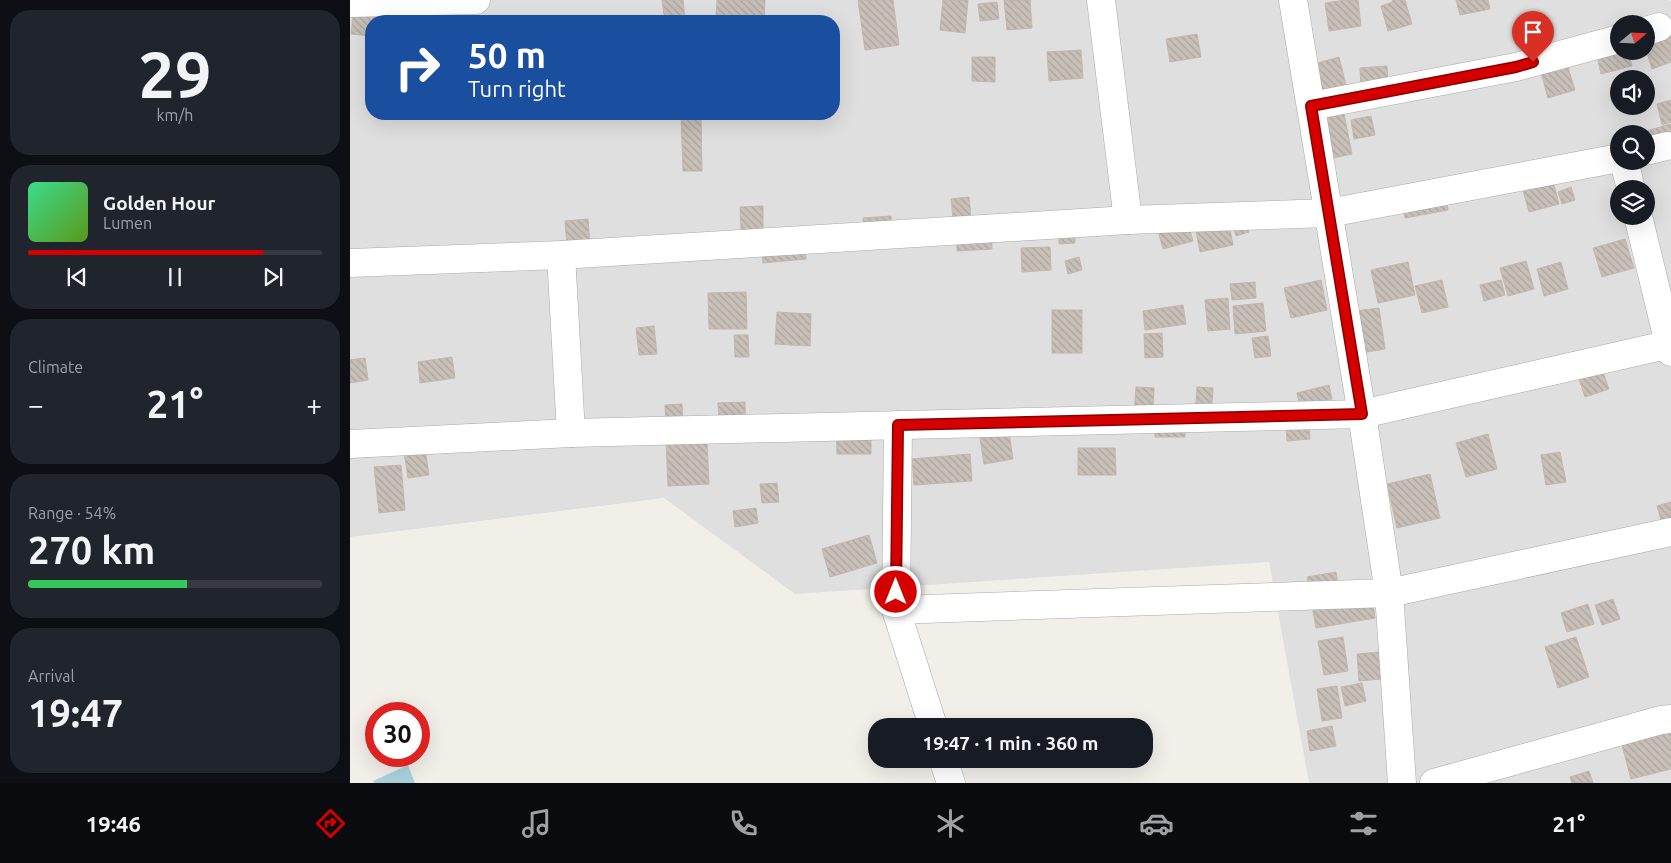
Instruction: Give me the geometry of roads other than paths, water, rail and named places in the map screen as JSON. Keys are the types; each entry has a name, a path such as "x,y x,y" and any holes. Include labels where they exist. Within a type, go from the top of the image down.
{"street":[{"path":"350,3 476,0"},
{"path":"1101,0 1128,220"},
{"path":"1293,0 1362,414 1389,593 1402,783"},
{"path":"1311,106 1516,67 1610,41"},
{"path":"350,263 561,254 1128,220 1329,213 1610,160"},
{"path":"350,444 571,433 1362,414 1670,347 1640,225"},
{"path":"561,254 571,433"},
{"path":"898,425 896,610 930,718"},
{"path":"896,610 1389,593 1671,532"},
{"path":"1434,783 1671,719"},
{"path":"947,768 951,783"}],"water":[{"path":"404,767 409,767 415,783 374,783 373,781"}]}
